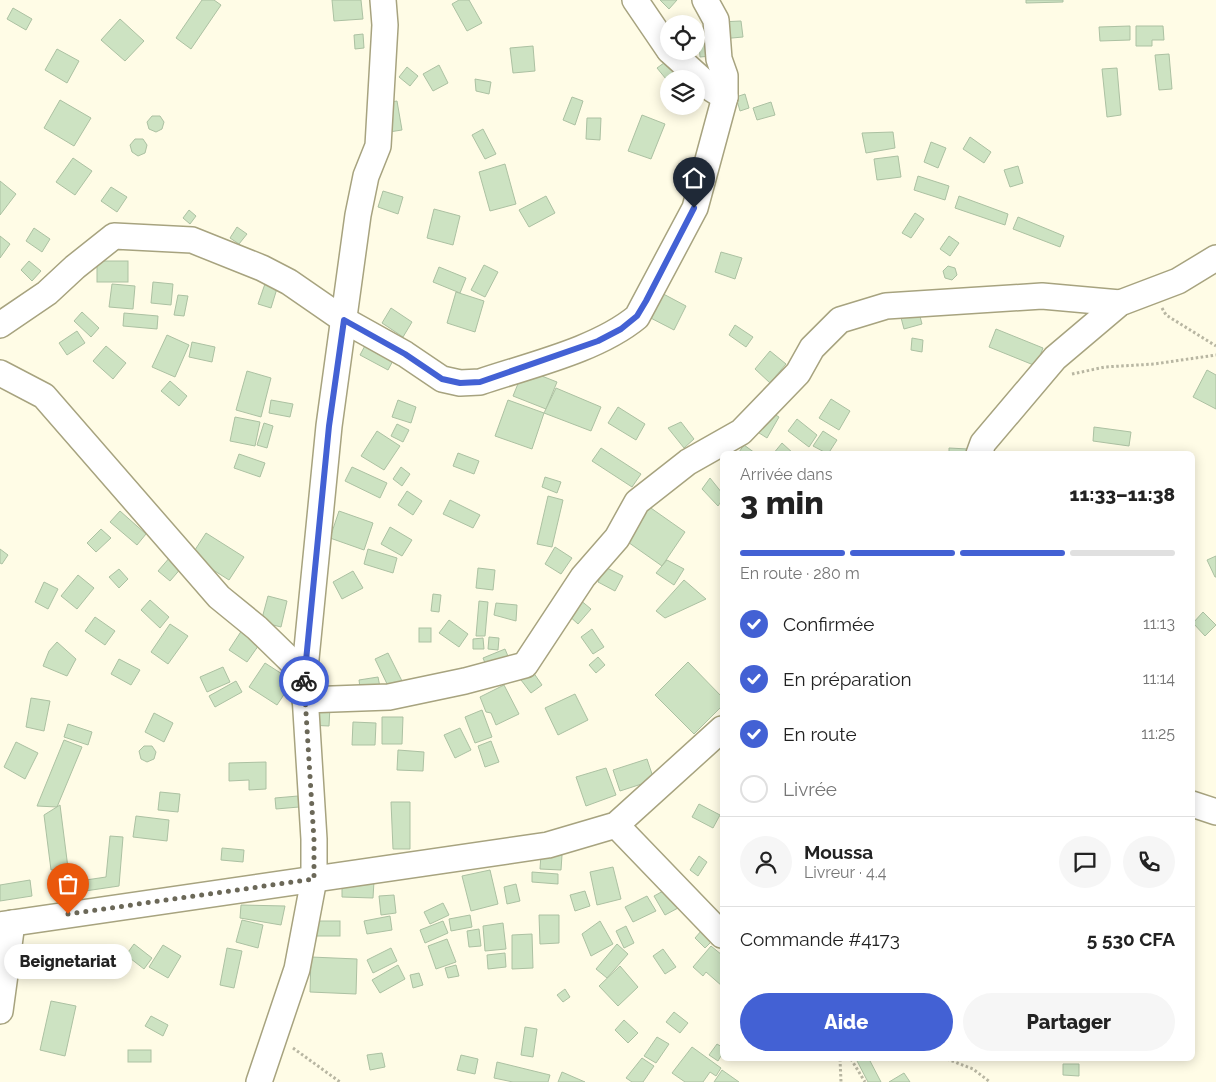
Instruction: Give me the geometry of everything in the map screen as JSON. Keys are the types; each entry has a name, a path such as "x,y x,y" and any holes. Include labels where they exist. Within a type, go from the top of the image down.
{"street":[{"path":"259,1082 297,969 314,879 305,689 329,426 358,215 366,176 378,146 385,24 383,0"},
{"path":"635,0 660,38"},
{"path":"0,324 46,293 114,236 192,240 262,268 282,278 344,320 405,354 442,379 460,383 480,382 598,341 621,329 637,316 694,208 725,97 725,76 719,59 716,20 705,0"},
{"path":"679,60 701,80 725,97"},
{"path":"980,451 983,443 1055,358 1120,303 1178,281 1216,258"},
{"path":"305,689 389,697 465,681 525,665 583,577 617,538 637,502 688,462 741,432 798,373 812,348 840,320 886,306 1042,296 1120,303"},
{"path":"0,373 44,396 219,597 257,628 292,662 305,689"},
{"path":"0,395 44,396"},
{"path":"0,1011 6,924 548,845 616,825 720,731"},
{"path":"1195,805 1216,812"},
{"path":"616,825 720,933"}],"path":[{"path":"1151,291 1166,314 1216,346"},
{"path":"1070,375 1105,367 1154,364 1216,355"},
{"path":"274,1034 340,1082"},
{"path":"840,1061 840,1082"},
{"path":"852,1061 865,1082"},
{"path":"953,1061 973,1068 990,1082"}],"building":[{"path":"202,0 214,0 221,5 191,49 176,38"},
{"path":"332,0 361,0 363,19 334,21"},
{"path":"459,0 469,0 482,23 467,31 452,4"},
{"path":"660,0 677,0 669,9"},
{"path":"1026,0 1063,0 1063,2 1026,3"},
{"path":"13,8 32,19 26,30 7,19"},
{"path":"120,19 144,41 125,61 101,40"},
{"path":"741,21 743,37 721,39 719,22"},
{"path":"1130,26 1130,40 1100,41 1099,27"},
{"path":"1136,26 1163,26 1164,40 1152,40 1152,46 1136,46"},
{"path":"363,34 364,48 355,49 354,35"},
{"path":"705,43 710,43 711,56 705,57"},
{"path":"533,46 535,71 513,73 510,48"},
{"path":"57,49 79,61 67,83 45,70"},
{"path":"1169,54 1172,89 1159,90 1155,55"},
{"path":"668,60 676,70 660,70 660,72 657,68"},
{"path":"439,65 448,83 433,91 423,74"},
{"path":"407,67 418,76 410,86 399,77"},
{"path":"1117,68 1121,115 1107,117 1102,69"},
{"path":"475,79 491,82 489,94 476,91"},
{"path":"745,94 749,108 740,111 736,97"},
{"path":"572,97 583,101 575,125 563,120"},
{"path":"60,100 91,118 74,146 44,128"},
{"path":"397,101 402,130 389,132 385,103"},
{"path":"771,102 775,115 757,120 753,108"},
{"path":"642,115 665,124 651,159 628,151"},
{"path":"152,116 160,116 164,122 162,129 156,132 149,129 147,122"},
{"path":"587,118 601,118 600,140 586,139"},
{"path":"483,129 496,154 485,159 472,135"},
{"path":"893,132 895,148 866,153 862,133"},
{"path":"970,137 991,152 984,163 963,149"},
{"path":"135,139 143,139 147,145 145,153 138,156 132,152 130,145"},
{"path":"931,142 946,148 938,168 924,162"},
{"path":"898,156 901,177 877,180 874,159"},
{"path":"73,158 92,171 75,195 56,182"},
{"path":"505,164 516,204 490,211 479,172"},
{"path":"1018,166 1023,183 1010,187 1004,170"},
{"path":"918,176 949,186 945,200 914,190"},
{"path":"0,181 16,194 0,215"},
{"path":"111,187 127,197 117,212 101,201"},
{"path":"383,191 403,197 398,214 378,207"},
{"path":"546,196 555,213 529,227 519,210"},
{"path":"959,196 1008,214 1005,225 955,208"},
{"path":"434,209 460,216 453,245 427,238"},
{"path":"189,210 196,216 190,224 183,218"},
{"path":"915,213 924,219 911,238 902,233"},
{"path":"1018,217 1064,236 1060,247 1013,229"},
{"path":"237,227 247,234 239,244 230,238"},
{"path":"34,228 50,239 42,252 26,241"},
{"path":"0,236 10,244 0,258"},
{"path":"949,236 959,243 950,256 940,249"},
{"path":"721,252 742,258 735,279 715,272"},
{"path":"29,261 41,271 32,281 21,270"},
{"path":"97,261 128,261 128,282 97,282"},
{"path":"484,265 498,272 485,297 471,290"},
{"path":"948,266 955,268 957,275 952,280 945,278 943,271"},
{"path":"439,267 466,278 460,293 433,282"},
{"path":"267,278 279,282 271,308 258,304"},
{"path":"153,282 173,284 171,305 151,303"},
{"path":"112,284 135,286 133,309 109,307"},
{"path":"654,289 686,306 674,330 641,313"},
{"path":"456,292 484,301 475,332 447,323"},
{"path":"178,295 188,296 184,316 174,315"},
{"path":"917,305 922,324 904,329 899,310"},
{"path":"391,308 412,322 403,337 382,323"},
{"path":"82,312 99,328 91,337 74,321"},
{"path":"124,313 158,316 157,329 123,326"},
{"path":"735,325 753,337 746,347 729,335"},
{"path":"996,329 1043,348 1036,366 989,347"},
{"path":"77,331 85,343 67,355 59,343"},
{"path":"167,335 189,345 175,377 152,367"},
{"path":"912,338 923,340 922,352 911,350"},
{"path":"368,340 396,355 388,370 360,355"},
{"path":"192,342 215,347 212,362 189,357"},
{"path":"106,346 126,363 113,379 93,361"},
{"path":"770,351 786,364 770,383 755,369"},
{"path":"524,369 557,382 546,409 513,396"},
{"path":"1207,370 1216,375 1216,409 1193,397"},
{"path":"247,371 271,378 261,417 236,410"},
{"path":"170,381 187,396 179,406 161,391"},
{"path":"556,388 601,407 591,431 544,413"},
{"path":"831,399 850,411 839,430 819,418"},
{"path":"271,400 293,404 290,417 269,413"},
{"path":"398,400 416,407 411,423 392,417"},
{"path":"508,400 544,413 532,449 495,436"},
{"path":"618,407 645,424 636,440 608,423"},
{"path":"769,411 779,417 767,438 756,431"},
{"path":"235,417 260,422 255,446 230,441"},
{"path":"797,419 817,435 809,447 788,431"},
{"path":"681,422 694,439 684,448 668,428"},
{"path":"264,423 273,426 267,448 257,445"},
{"path":"397,424 409,430 403,442 391,436"},
{"path":"1094,427 1131,432 1129,446 1093,441"},
{"path":"377,431 400,446 384,470 361,456"},
{"path":"823,431 837,440 830,451 822,451 813,446"},
{"path":"782,443 791,451 775,451"},
{"path":"744,445 752,451 740,451"},
{"path":"601,448 641,474 632,487 592,461"},
{"path":"949,448 968,449 968,451 949,451"},
{"path":"458,453 479,461 474,474 453,466"},
{"path":"239,454 265,463 260,477 234,468"},
{"path":"352,467 387,483 380,498 345,481"},
{"path":"401,467 410,474 402,486 393,479"},
{"path":"545,477 561,482 557,493 542,487"},
{"path":"710,478 720,490 720,503 718,506 702,489"},
{"path":"407,491 422,501 413,515 398,505"},
{"path":"548,496 563,500 552,547 537,544"},
{"path":"450,500 480,515 473,528 443,514"},
{"path":"648,506 685,532 662,566 625,540"},
{"path":"120,511 146,534 137,545 110,522"},
{"path":"339,511 373,523 364,550 330,538"},
{"path":"390,527 412,540 402,556 381,544"},
{"path":"101,529 111,538 96,552 87,543"},
{"path":"206,533 244,557 229,580 191,556"},
{"path":"555,547 572,558 561,574 545,564"},
{"path":"0,549 8,555 2,564 0,563"},
{"path":"368,549 397,558 393,573 364,564"},
{"path":"171,556 183,566 170,581 158,571"},
{"path":"1216,556 1216,577 1215,577 1207,560"},
{"path":"667,560 684,569 674,585 656,573"},
{"path":"605,567 623,576 615,591 598,582"},
{"path":"478,568 495,570 493,590 476,588"},
{"path":"119,569 128,579 119,588 109,577"},
{"path":"353,571 363,588 342,599 333,582"},
{"path":"78,575 94,588 77,609 61,596"},
{"path":"684,580 706,599 665,618 656,611"},
{"path":"44,582 58,589 48,609 35,602"},
{"path":"433,594 441,595 439,612 431,611"},
{"path":"268,596 287,601 281,627 261,622"},
{"path":"579,599 591,609 578,624 567,614"},
{"path":"150,600 169,617 160,628 141,610"},
{"path":"479,601 488,602 485,636 476,636"},
{"path":"496,603 517,605 516,621 494,615"},
{"path":"1203,612 1216,625 1205,636 1195,625 1195,621"},
{"path":"95,617 115,631 105,645 85,631"},
{"path":"449,620 468,634 459,647 439,633"},
{"path":"170,624 188,636 168,664 151,652"},
{"path":"419,628 431,628 431,642 419,642"},
{"path":"592,629 604,647 593,654 581,637"},
{"path":"242,630 261,642 247,662 229,650"},
{"path":"489,637 499,638 498,650 488,649"},
{"path":"483,638 484,649 473,649 473,639"},
{"path":"57,642 76,659 67,676 43,666 49,651"},
{"path":"505,649 510,661 488,670 483,658"},
{"path":"388,653 402,681 389,688 375,659"},
{"path":"598,657 605,665 596,673 589,665"},
{"path":"119,659 140,670 131,685 111,674"},
{"path":"688,662 720,695 720,708 694,734 655,695"},
{"path":"265,663 293,681 277,705 249,687"},
{"path":"223,667 230,682 207,692 200,677"},
{"path":"533,672 542,685 531,693 521,680"},
{"path":"378,677 381,692 361,695 359,680"},
{"path":"236,681 242,692 215,707 209,696"},
{"path":"504,685 519,714 496,725 491,713 486,712 480,697"},
{"path":"575,694 588,720 558,735 545,708"},
{"path":"31,698 50,701 44,731 26,727"},
{"path":"309,705 330,706 329,726 308,725"},
{"path":"482,710 492,737 475,743 465,717"},
{"path":"154,713 173,723 164,742 145,732"},
{"path":"382,717 403,717 402,744 382,744"},
{"path":"353,722 376,723 375,745 352,745"},
{"path":"68,724 92,732 88,745 64,737"},
{"path":"460,728 471,750 455,758 444,735"},
{"path":"64,740 82,747 57,807 37,806"},
{"path":"491,741 499,762 485,767 478,746"},
{"path":"16,742 38,753 25,779 4,767"},
{"path":"144,746 152,746 156,752 154,759 147,762 141,759 139,751"},
{"path":"398,750 424,752 423,771 397,770"},
{"path":"647,759 654,780 620,791 613,770"},
{"path":"266,762 266,789 249,790 249,780 229,781 229,763"},
{"path":"606,768 616,795 586,806 576,777"},
{"path":"160,792 180,794 178,812 158,810"},
{"path":"298,796 299,807 276,809 275,798"},
{"path":"391,802 410,802 410,849 393,849"},
{"path":"699,804 720,815 713,828 692,817"},
{"path":"60,805 68,868 51,870 44,815"},
{"path":"136,816 169,820 167,841 133,837"},
{"path":"110,836 123,837 119,886 85,891 86,880 106,877"},
{"path":"222,848 244,850 243,862 221,860"},
{"path":"541,854 562,855 561,870 540,869"},
{"path":"699,856 707,862 698,876 690,870"},
{"path":"613,867 621,899 597,905 590,872"},
{"path":"490,870 498,904 471,911 462,876"},
{"path":"532,872 558,874 558,884 532,882"},
{"path":"30,880 32,896 0,901 0,885"},
{"path":"342,880 374,881 373,898 342,897"},
{"path":"516,884 520,901 507,904 504,887"},
{"path":"667,889 678,908 665,915 654,896"},
{"path":"585,891 590,906 575,911 570,895"},
{"path":"394,895 396,913 381,915 379,896"},
{"path":"647,896 656,911 633,922 625,907"},
{"path":"443,903 449,915 430,924 424,912"},
{"path":"241,905 285,906 281,925 240,918"},
{"path":"470,915 472,927 451,931 449,919"},
{"path":"539,915 559,915 559,943 540,944"},
{"path":"390,916 392,930 367,934 364,921"},
{"path":"242,920 263,925 258,948 236,942"},
{"path":"313,921 340,921 340,936 313,936"},
{"path":"443,921 448,933 425,943 420,930"},
{"path":"600,921 613,944 591,956 582,934"},
{"path":"503,923 506,949 485,951 483,926"},
{"path":"626,926 634,943 624,948 616,931"},
{"path":"479,929 481,946 469,947 467,931"},
{"path":"702,930 713,940 705,948 695,938"},
{"path":"532,934 533,968 512,969 512,935"},
{"path":"447,939 456,962 436,969 428,946"},
{"path":"134,944 152,958 144,969 126,955"},
{"path":"617,944 628,954 607,978 596,969"},
{"path":"163,945 181,956 168,978 149,967"},
{"path":"711,946 720,953 720,984 706,972 703,976 693,967"},
{"path":"227,948 242,951 234,988 220,985"},
{"path":"391,948 397,961 373,973 367,960"},
{"path":"663,949 676,967 665,974 653,956"},
{"path":"505,953 506,967 488,969 487,955"},
{"path":"311,957 357,959 356,994 310,992"},
{"path":"398,965 405,979 380,993 372,980"},
{"path":"456,965 459,976 448,978 445,968"},
{"path":"620,966 638,987 618,1006 599,986"},
{"path":"419,973 423,985 413,988 410,975"},
{"path":"565,989 570,997 563,1002 557,995"},
{"path":"51,1001 76,1006 65,1056 40,1050"},
{"path":"674,1012 688,1023 680,1033 666,1022"},
{"path":"151,1016 168,1025 163,1036 145,1026"},
{"path":"624,1020 638,1033 628,1043 615,1030"},
{"path":"525,1027 537,1029 533,1057 521,1055"},
{"path":"657,1037 669,1044 656,1063 644,1056"},
{"path":"717,1044 720,1046 720,1058 718,1061 709,1055"},
{"path":"692,1047 721,1068 716,1076 710,1072 703,1082 685,1082 672,1073"},
{"path":"128,1050 151,1050 151,1062 128,1062"},
{"path":"382,1053 385,1067 370,1070 367,1055"},
{"path":"461,1055 478,1059 475,1074 457,1070"},
{"path":"642,1058 654,1066 643,1082 632,1082 626,1078"},
{"path":"857,1061 870,1061 881,1082 868,1082"},
{"path":"497,1062 550,1075 548,1082 513,1082 494,1078"},
{"path":"1063,1064 1079,1064 1079,1076 1063,1075"},
{"path":"722,1070 739,1082 714,1082"},
{"path":"562,1072 585,1082 558,1082"},
{"path":"904,1073 910,1082 889,1082"}],"way so far":[{"path":"68,914 314,879 314,840 304,681"}],"place":[{"name":"Beignetariat","path":"68,914"}],"route":[{"path":"304,681 329,426 344,320 405,354 442,379 460,383 480,382 598,341 621,329 637,316 694,208"}]}
